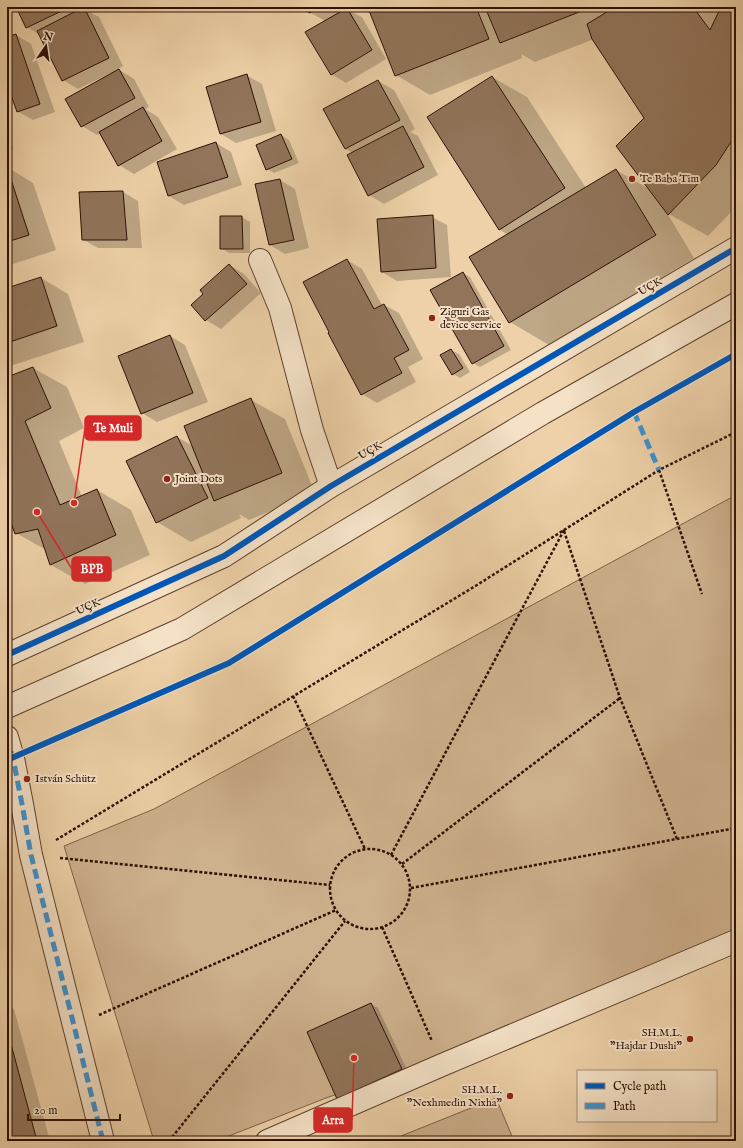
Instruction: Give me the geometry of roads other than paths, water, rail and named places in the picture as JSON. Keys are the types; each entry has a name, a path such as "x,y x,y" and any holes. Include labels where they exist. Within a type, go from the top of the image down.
{"street":[{"name":"UÇK","path":"7,654 224,556 331,486 736,248"},
{"path":"260,260 280,308 312,430 331,486"},
{"path":"7,707 182,629 543,413 736,304"},
{"path":"7,736 21,797 30,855 103,1141"},
{"path":"267,1141 442,1065 736,941"}],"place":[{"name":"Te Baba Tim","path":"632,179"},
{"name":"Ziguri Gas device service","path":"432,318"},
{"name":"Joint Dots","path":"167,479"},
{"name":"Te Muli","path":"74,503"},
{"name":"BPB","path":"37,512"},
{"name":"István Schütz","path":"27,779"},
{"name":"SH.M.L. \"Hajdar Dushi\"","path":"690,1039"},
{"name":"Arra","path":"354,1058"},
{"name":"SH.M.L. \"Nexhmedin Nixha\"","path":"510,1096"}]}
